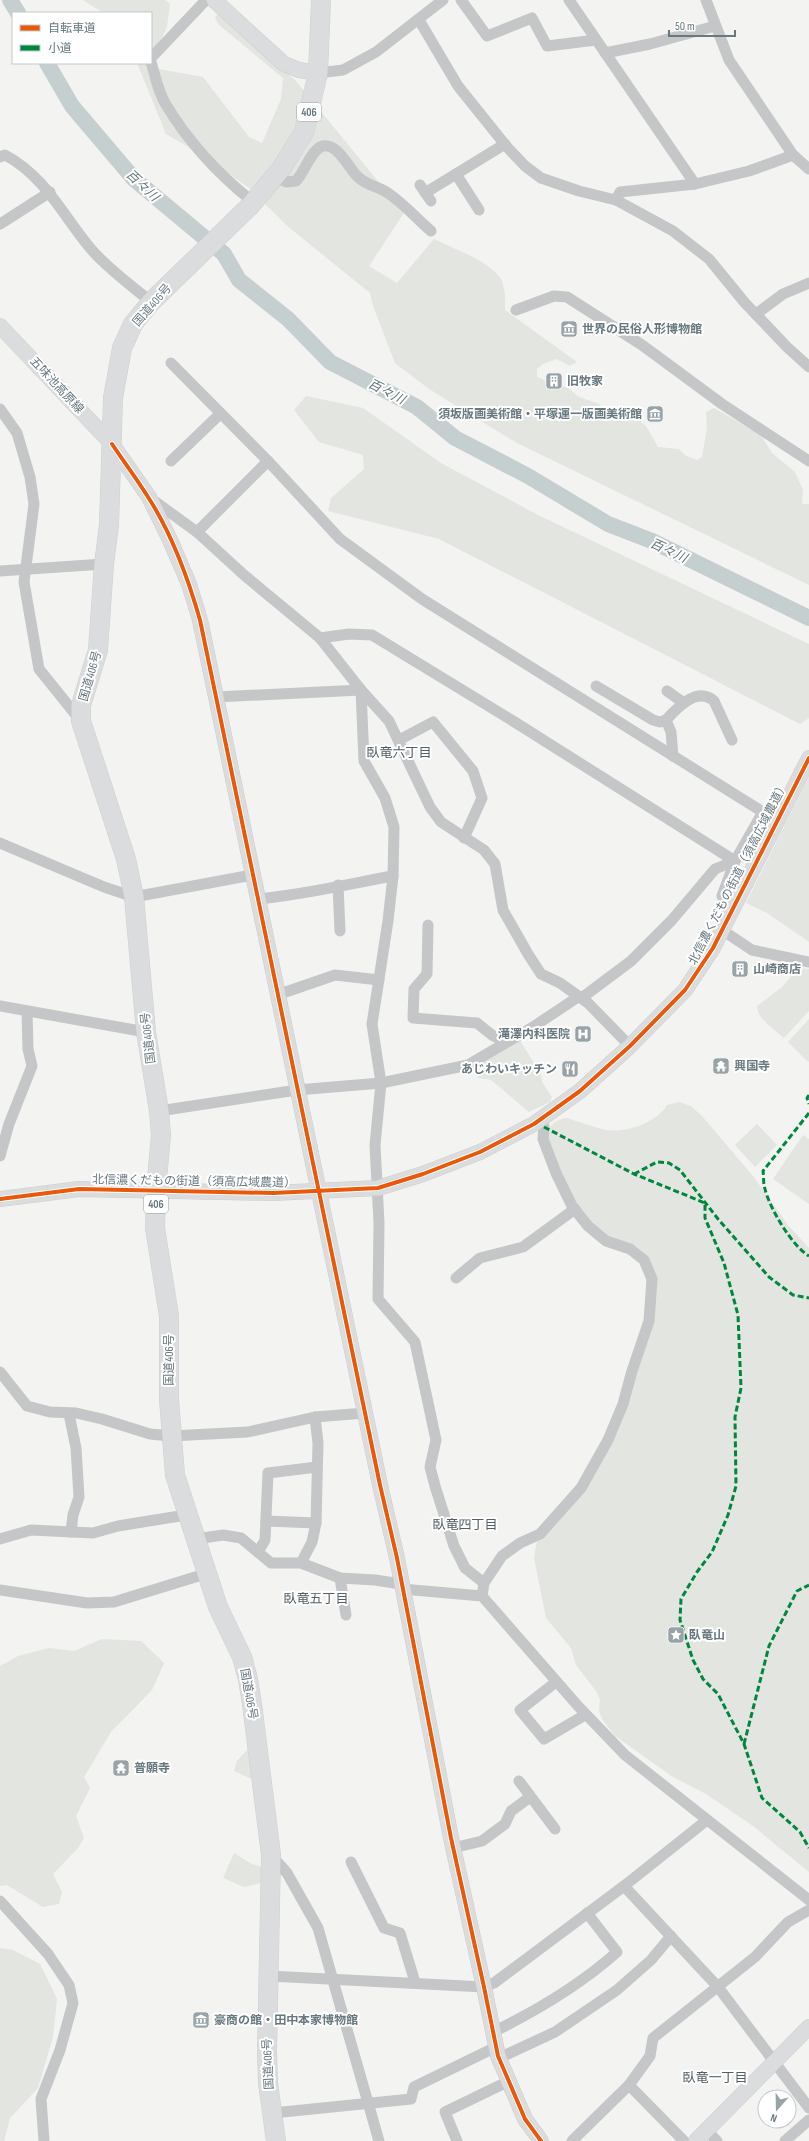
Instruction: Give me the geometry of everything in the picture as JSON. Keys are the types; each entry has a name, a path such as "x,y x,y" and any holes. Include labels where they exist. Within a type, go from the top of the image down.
{"highway":[{"name":"国道406号","path":"276,2141 268,2083 267,2052 271,1855 248,1679 242,1657 218,1607 205,1574 196,1539 186,1515 174,1475 171,1436 169,1316 157,1250 156,1190 161,1135 159,1111 146,1032 134,897 126,860 81,721 81,704 98,650 104,564 109,525 113,398 122,348 133,324 151,302 251,204 274,177 304,132 318,73 321,0"}],"street":[{"path":"152,57 206,0"},
{"path":"214,0 284,64 299,70 318,73 343,70 376,52 443,0"},
{"path":"461,0 487,36 532,18 547,46 596,40"},
{"path":"569,0 695,184"},
{"path":"706,0 729,60 793,156 809,169"},
{"path":"419,20 458,86 505,144 525,166 541,178 579,191 616,200 673,231 709,259 756,314 809,368"},
{"path":"605,53 650,44 715,26"},
{"path":"152,64 165,102 191,141 214,168 251,204"},
{"path":"425,193 505,144"},
{"path":"274,177 287,182 296,181 303,174 314,152 322,146 327,146 334,149 358,178 387,192 431,232"},
{"path":"0,157 5,155 18,161 33,174 50,192 92,250 151,302"},
{"path":"616,200 620,192 695,184 749,171 793,156"},
{"path":"456,174 479,210"},
{"path":"0,224 50,192"},
{"path":"756,314 783,294 809,282"},
{"path":"516,310 554,296 567,297 642,345 722,404 809,461"},
{"name":"五味池高原線","path":"0,326 112,444 149,497 189,584 200,620 277,995 402,1587 453,1848 496,2046 525,2119 541,2141"},
{"path":"171,363 268,461 340,539 422,598 763,812 735,860 722,896 732,913"},
{"path":"0,409 17,433 30,477 34,504 24,582 26,604 39,669 81,721"},
{"path":"171,460 220,414"},
{"path":"197,532 268,461"},
{"path":"149,497 197,532 250,580 320,638 361,690 389,721 430,807 441,822 484,850 495,864 503,910 541,974 560,983 588,1003 630,1046"},
{"path":"0,571 26,568 104,564"},
{"path":"320,638 349,634 372,635 735,860"},
{"path":"596,686 653,720 660,722 666,720 684,703 699,696 709,697 714,701 732,740"},
{"path":"216,697 361,690"},
{"path":"361,690 364,760 385,798 394,827 393,876 383,964 372,1024 381,1084 375,1145 378,1188 378,1299 415,1342 436,1440 430,1467 435,1486 454,1546 464,1568 484,1583"},
{"path":"667,691 684,703"},
{"path":"666,720 671,732 673,756"},
{"path":"399,740 433,722 473,771 482,798 464,838"},
{"name":"北信濃くだもの街道（須高広域農道）","path":"1,1197 79,1190 273,1193 378,1188 423,1174 480,1152 534,1124 580,1091 630,1046 685,990 703,966 732,913 809,758"},
{"path":"0,843 104,887 134,897 252,875"},
{"path":"159,1111 297,1090 381,1084 468,1065 533,1027 578,997 583,997 631,961 672,920 715,869 735,860"},
{"path":"257,899 293,896 338,885 393,876"},
{"path":"338,885 340,931"},
{"path":"428,925 427,974 414,989 413,1018 477,1023 492,1035 506,1042"},
{"path":"722,930 752,950 809,962"},
{"path":"277,995 335,975 379,980"},
{"path":"0,1006 146,1032"},
{"path":"0,1156 9,1124 32,1066 28,1049 27,1011"},
{"path":"482,1596 484,1583 502,1556 520,1543 540,1534 580,1488 608,1440 620,1411 649,1321 652,1279 644,1260 630,1248 606,1240 588,1226 575,1209 556,1173 543,1139 544,1127 542,1117"},
{"path":"456,1278 480,1258 523,1246 575,1209"},
{"path":"0,1372 27,1406 50,1412 102,1419 150,1434 171,1436 248,1432 315,1417 365,1414"},
{"path":"69,1414 76,1448 79,1497 73,1515 71,1532"},
{"path":"301,1564 312,1542 316,1523 318,1443 315,1417"},
{"path":"258,1552 265,1540 268,1473 317,1468"},
{"path":"0,1539 31,1530 93,1534 118,1526 186,1515"},
{"path":"266,1521 316,1523"},
{"path":"196,1539 223,1535 241,1538 271,1563 301,1564 340,1578 375,1580 402,1587 482,1596 585,1715 625,1755 809,1900"},
{"path":"0,1590 87,1603 114,1602 205,1574"},
{"path":"340,1578 346,1616"},
{"path":"556,1682 520,1710 544,1739 585,1715"},
{"path":"518,1781 556,1828"},
{"path":"453,1848 482,1840 506,1824 511,1811 530,1797"},
{"path":"269,1976 333,1980 415,1982 484,1987 494,1983 587,1912 624,1886 707,1820"},
{"path":"271,1855 287,1873 318,1928 379,2141"},
{"path":"351,1862 384,1928 400,1933 415,1982"},
{"path":"624,1886 718,1987 809,2108"},
{"path":"3,1908 48,1954 69,1985 73,2003 60,2050 41,2099 44,2141"},
{"path":"572,2141 629,2085 650,2056 653,2038 755,1957 788,1922 809,1910"},
{"path":"496,2046 536,2011 571,1989 617,1952 587,1912"},
{"path":"273,2113 411,2099 414,2087 496,2046 555,2032 617,1990 651,1960 671,1936"},
{"path":"707,2138 809,2027"},
{"path":"457,2141 445,2112 509,2081"},
{"path":"629,2085 684,2141"},
{"path":"785,2141 809,2120"}],"shaded area":[{"path":"83,0 165,0 170,4 167,27 152,59 152,12 101,12"},
{"path":"221,12 296,81 404,213 369,266 397,283 434,239 468,254 484,264 501,278 504,292 505,310 577,362 570,366 557,359 543,364 537,369 537,377 557,386 570,389 577,396 599,404 612,415 635,417 646,426 658,447 679,449 686,456 697,460 702,457 707,428 706,412 714,408 761,435 772,453 795,472 803,490 802,504 809,504 809,585 517,443 429,389 395,363 373,306 370,293 286,225 249,188 204,156 166,134 137,64 150,64 148,67 203,77 249,137 262,143 281,99 283,78 218,24 215,17"},
{"path":"306,396 363,408 441,463 540,516 809,644 809,718 800,724 439,539 328,511 331,498 364,469 363,455 319,442 294,410"},
{"path":"809,776 809,942 767,913 746,903"},
{"path":"798,968 809,969 809,1011 784,1038 763,1020 757,1006 782,987"},
{"path":"809,1019 809,1061 808,1062 788,1042"},
{"path":"519,1039 541,1074 542,1082 552,1097 550,1102 529,1112 491,1080 478,1078 475,1067"},
{"path":"679,1102 691,1106 702,1116 753,1176 788,1225 809,1248 809,1872 753,1826 706,1794 673,1777 615,1736 602,1719 599,1711 600,1699 596,1691 576,1665 571,1648 546,1618 534,1558 540,1534 580,1489 608,1440 649,1321 652,1279 644,1260 588,1226 543,1139 547,1131 558,1120 567,1118 606,1130 623,1130 648,1122 656,1117 667,1105"},
{"path":"757,1124 777,1145 755,1167 735,1145"},
{"path":"803,1135 809,1139 809,1204 773,1179"},
{"path":"102,1639 141,1641 164,1663 152,1690 111,1732 84,1777 90,1788 76,1816 84,1838 78,1848 53,1874 62,1892 59,1904 43,1907 7,1885 0,1886 0,1666 18,1656 49,1648 74,1651"},
{"path":"248,1749 258,1782 234,1771 237,1761"},
{"path":"234,1853 252,1864 265,1868 265,1882 244,1887 223,1878"},
{"path":"0,1948 13,1950 40,1964 57,1999 53,2037 38,2088 10,2118 4,2141 0,2141"}],"waterway":[{"name":"百々川","path":"10,0 17,12"},
{"name":"百々川","path":"48,64 72,106 134,179 224,254 239,280 288,319 330,362 417,407 455,438 528,476 608,524 652,541 809,618"}],"marked path":[{"path":"809,1095 807,1098 809,1104"},
{"path":"809,1113 763,1171 764,1187 782,1226 802,1251 809,1256"},
{"path":"544,1127 634,1174 705,1203 705,1218 724,1263 738,1315 741,1388 735,1417 736,1486 728,1515 712,1552 697,1572 681,1599 680,1620 693,1660 703,1679 718,1694 744,1744 762,1798 800,1832 809,1848"},
{"path":"634,1174 657,1162 669,1163 680,1170 718,1219 769,1277 793,1295 809,1298"},
{"path":"744,1744 769,1646 797,1591 809,1585"}],"cycle path":[{"path":"112,444 144,490 165,526 185,572 200,620 380,1485 397,1558 451,1838 498,2056 525,2119 541,2141"},
{"path":"0,1199 79,1189 273,1193 378,1188 423,1174 480,1152 534,1124 580,1091 630,1046 685,990 713,948 809,758"}],"place":[{"name":"世界の民俗人形博物館","path":"569,329"},
{"name":"旧牧家","path":"554,381"},
{"name":"須坂版画美術館・平塚運一版画美術館","path":"655,414"},
{"name":"山崎商店","path":"740,969"},
{"name":"滝澤内科医院","path":"583,1034"},
{"name":"興国寺","path":"721,1066"},
{"name":"あじわいキッチン","path":"570,1069"},
{"name":"臥竜山","path":"676,1635"},
{"name":"普願寺","path":"121,1768"},
{"name":"豪商の館・田中本家博物館","path":"201,2020"}],"district":[{"name":"臥竜六丁目","path":"399,752"},
{"name":"臥竜四丁目","path":"465,1524"},
{"name":"臥竜五丁目","path":"316,1598"},
{"name":"臥竜一丁目","path":"715,2077"}]}
